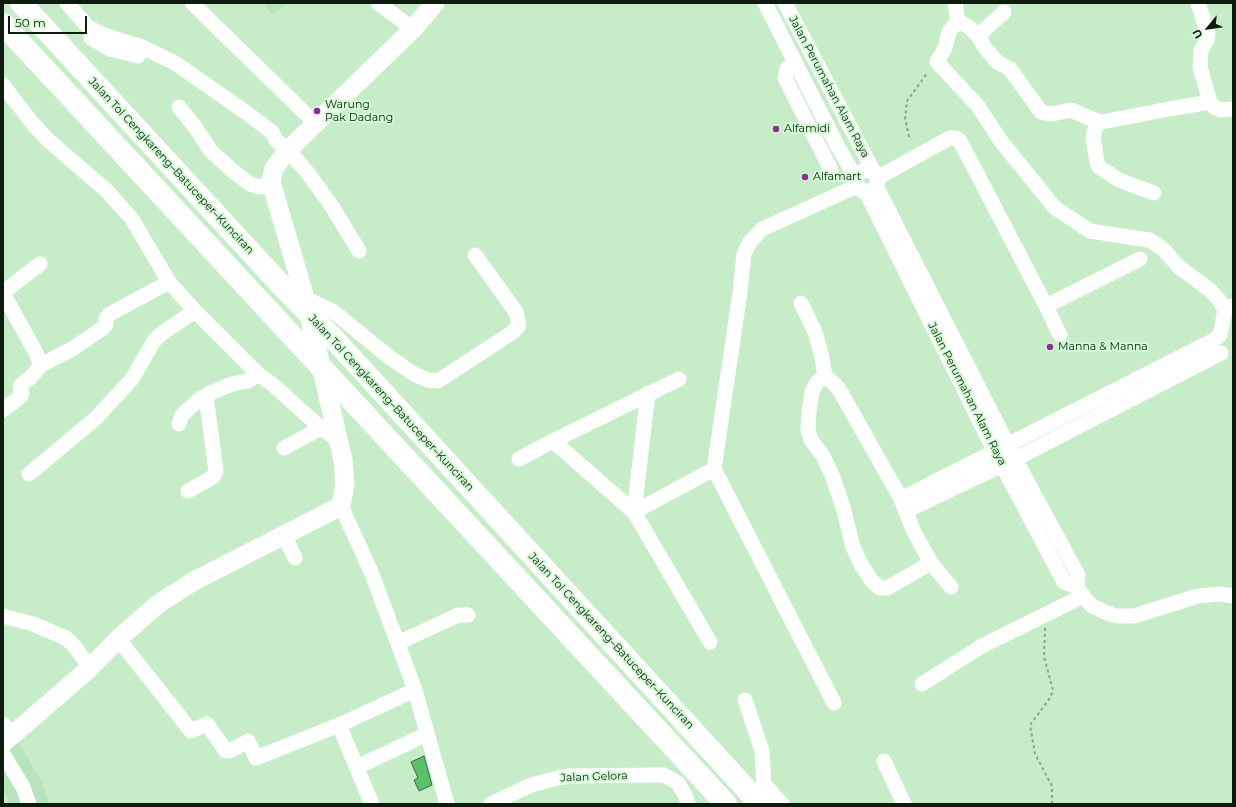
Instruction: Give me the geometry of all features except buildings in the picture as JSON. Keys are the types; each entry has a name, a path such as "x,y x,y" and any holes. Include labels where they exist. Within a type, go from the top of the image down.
{"highway":[{"name":"Jalan Tol Cengkareng–Batuceper–Kunciran","path":"21,3 282,286 332,338 760,804"},
{"path":"3,24 726,804"}],"main road":[{"path":"6,733 90,668 158,604 188,585 341,506 345,484 343,460 305,298 270,182 282,145 315,123 414,29 435,3"}],"street":[{"path":"55,3 63,15 82,32 110,49 139,57 170,71 267,138 282,145"},
{"path":"67,3 88,26 106,36 142,47 175,63 272,132 307,172 332,205 359,251"},
{"path":"192,3 315,123"},
{"path":"378,3 414,29"},
{"name":"Jalan Perumahan Alam Raya","path":"765,3 838,147 868,182"},
{"name":"Jalan Perumahan Alam Raya","path":"785,3 868,182 1005,455 1064,582 1080,592 1092,606 1116,616 1134,616 1198,596 1220,594 1233,596"},
{"path":"955,3 958,21 978,36 986,49 997,62 1010,69 1041,112 1052,114 1071,110 1099,122 1210,102"},
{"path":"1198,3 1208,34 1207,40 1201,50 1200,67 1210,102 1214,108 1222,110 1233,109 1233,115"},
{"path":"978,36 1004,12"},
{"path":"958,21 949,32 941,55 978,106 1000,140 1056,208 1090,231 1149,240 1162,248 1179,267 1210,290 1229,308 1220,335 1214,340 1005,455"},
{"path":"794,61 787,68 785,78 831,170"},
{"path":"3,85 33,124 48,140 107,191 132,219 169,282 195,312 258,374 272,384 321,428 337,439"},
{"path":"802,114 817,106"},
{"path":"178,107 195,127 211,151 233,171 250,184 260,187 270,182"},
{"path":"1099,122 1096,126 1093,137 1099,167 1119,180 1154,193"},
{"path":"834,703 714,469 740,292 744,254 750,242 762,229 868,182 950,138 956,138 960,141 1060,335"},
{"path":"823,155 838,147"},
{"path":"305,298 334,312 389,357 414,374 428,380 438,381 513,332 519,325 516,312 475,256"},
{"path":"1046,306 1140,259"},
{"path":"40,264 6,290 5,297 35,351 41,365"},
{"path":"3,410 20,397 22,394 20,387 41,365 72,349 103,328 106,324 106,319 110,314 169,282"},
{"path":"801,304 815,332 822,357 825,377 831,381 845,400 903,505 914,532 931,563 951,587"},
{"path":"28,474 96,418 132,379 154,341 161,334 195,312"},
{"path":"903,505 1221,353"},
{"path":"179,424 182,416 200,399 232,384 248,381 258,374"},
{"path":"825,377 817,382 814,387 809,411 808,430 811,440 823,456 832,475 844,507 853,547 862,566 872,581 880,588 887,588 931,563"},
{"path":"519,459 648,393 679,379"},
{"path":"634,512 648,393"},
{"path":"188,491 213,477 216,471 206,396"},
{"path":"284,448 321,428"},
{"path":"553,441 634,512 710,642"},
{"path":"634,512 714,469"},
{"path":"341,506 372,574 415,690 447,804"},
{"path":"284,535 295,558"},
{"path":"922,684 982,646 1047,614 1080,592"},
{"path":"398,643 458,615 468,615"},
{"path":"3,616 33,624 66,638 75,647 90,668"},
{"path":"118,640 191,732 205,723 227,751 248,741 256,758 339,725 415,690"},
{"path":"746,700 762,751 764,784 782,804"},
{"path":"339,725 370,802"},
{"path":"357,767 427,734"},
{"path":"3,754 24,787 29,804"},
{"path":"884,761 904,804"},
{"name":"Jalan Gelora","path":"491,804 531,785 564,777 664,775 678,783 686,797 688,804"}],"path":[{"path":"909,137 905,118 907,101 941,55"},
{"path":"1047,614 1044,637 1044,657 1053,690 1050,698 1030,725 1035,754 1052,786 1052,804"}],"shaded area":[{"path":"263,3 289,3 272,15"},
{"path":"18,741 41,780 49,804 10,804 3,790 3,756"}],"place":[{"name":"Warung Pak Dadang","path":"317,111"},
{"name":"Alfamidi","path":"776,129"},
{"name":"Alfamart","path":"805,177"},
{"name":"Manna & Manna","path":"1050,347"}]}
